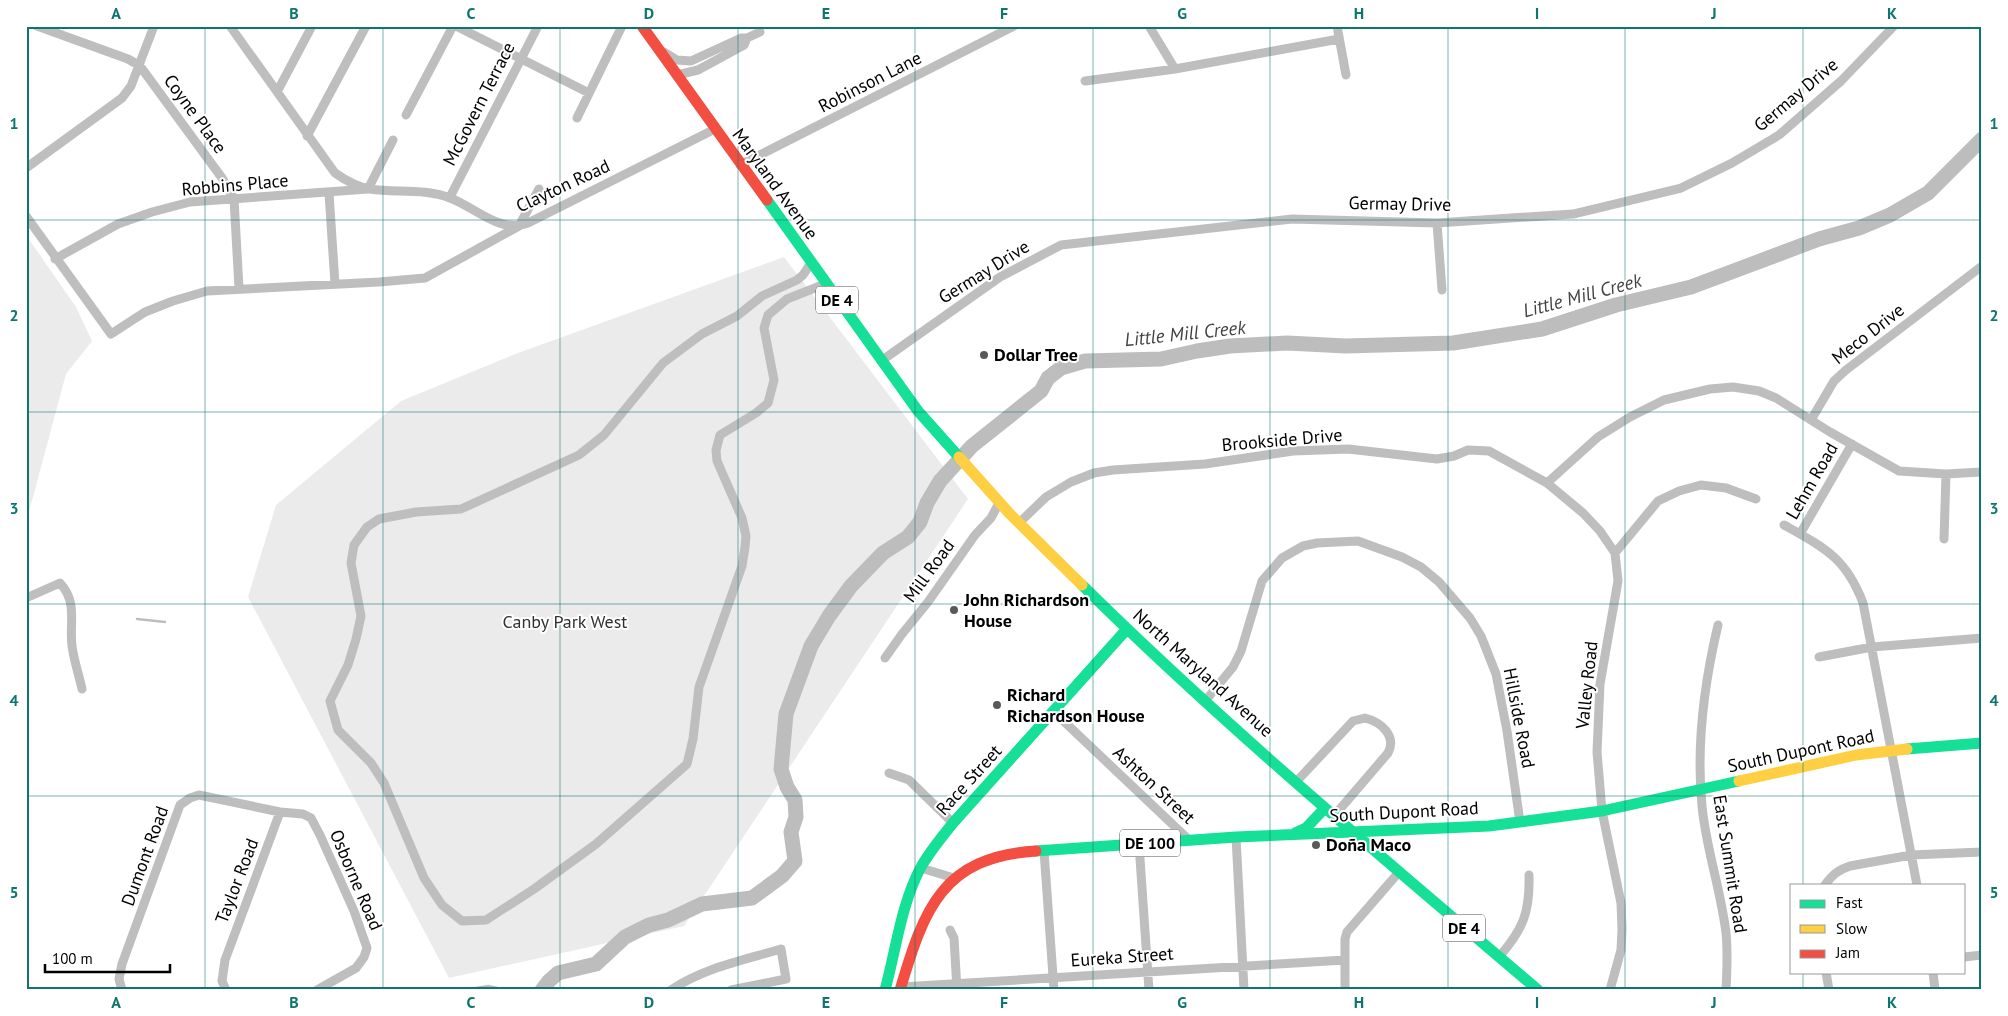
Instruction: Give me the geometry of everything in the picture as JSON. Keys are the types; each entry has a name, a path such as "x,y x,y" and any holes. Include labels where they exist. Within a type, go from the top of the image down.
{"main road":[{"name":"Maryland Avenue","path":"642,26 881,361"},
{"name":"North Maryland Avenue","path":"881,361 918,411 970,472 1018,523 1127,628 1329,812 1533,988"},
{"name":"Race Street","path":"921,868 953,823 1127,628"},
{"name":"South Dupont Road","path":"901,989 918,930 935,899 954,878 979,861 995,856 1020,852 1236,836 1489,826 1602,811 1701,791 1856,755 1891,750 1982,743"},
{"path":"1292,835 1329,812"},
{"path":"885,990 897,940 921,868"}],"street":[{"name":"Coyne Place","path":"37,26 128,59 140,66 222,178 234,199 239,288"},
{"path":"26,168 122,98 132,86 154,26"},
{"name":"Clayton Road","path":"230,26 335,173 346,181 368,189 414,191 450,198 497,222 518,226 577,199 715,129"},
{"path":"277,92 312,26"},
{"path":"307,136 366,26"},
{"path":"406,115 455,26 589,93"},
{"name":"McGovern Terrace","path":"450,198 538,26"},
{"path":"577,118 622,26"},
{"name":"Robinson Lane","path":"740,165 1014,26"},
{"path":"1149,26 1175,69"},
{"path":"1337,26 1346,75"},
{"name":"Germay Drive","path":"881,361 1000,277 1061,245 1292,219 1437,223 1573,214 1681,188 1732,163 1779,135 1841,81 1894,26"},
{"path":"653,42 677,60 691,61 740,38 747,38 760,32"},
{"path":"678,76 698,70 744,45 747,38"},
{"path":"1085,81 1175,69 1339,39"},
{"path":"368,189 393,140"},
{"name":"Robbins Place","path":"56,259 118,224 152,212 190,202 368,189"},
{"path":"26,216 111,334 146,312 173,301 207,291 425,278 518,226 539,189"},
{"path":"329,193 335,284"},
{"path":"1437,223 1442,290"},
{"path":"811,263 797,280 762,296 737,316 702,334 663,363 604,435 579,455 461,509 416,512 378,519 367,527 354,545 350,563 360,616 348,665 330,701 338,730 371,763 384,783 424,878 442,905 462,921 486,920 534,889 596,844 687,764 694,732 699,687 742,566 746,536 742,518 717,461 718,440 720,435 756,413 768,403 774,380 764,328 768,315 787,299 825,284"},
{"name":"Meco Drive","path":"1811,420 1834,381 1846,370 1982,266"},
{"path":"1547,482 1598,437 1630,417 1664,400 1710,388 1733,387 1759,391 1776,398 1899,470 1946,474 1982,472"},
{"name":"Lehm Road","path":"1800,534 1852,444"},
{"name":"Brookside Drive","path":"1018,523 1046,497 1072,482 1094,473 1113,470 1204,464 1293,451 1348,449 1437,459 1454,456 1468,450 1489,451 1547,482 1583,513 1600,531 1615,553"},
{"path":"1944,539 1946,474"},
{"path":"1615,553 1658,501 1678,491 1701,485 1726,488 1756,499"},
{"name":"Mill Road","path":"885,658 928,602 975,535 991,518 1000,503"},
{"path":"1784,525 1827,550 1850,574 1863,603 1917,884"},
{"name":"Hillside Road","path":"1206,700 1233,667 1241,651 1262,581 1282,558 1303,546 1317,543 1358,541 1402,556 1421,567 1439,582 1470,618 1481,636 1496,674 1507,731 1520,822"},
{"name":"Valley Road","path":"1610,990 1621,950 1621,904 1602,811 1598,769 1597,724 1600,684 1618,581 1615,553"},
{"path":"26,598 60,583 69,593 72,647 82,689"},
{"name":"East Summit Road","path":"1718,625 1704,688 1701,737 1701,791 1712,869 1726,931 1728,959 1726,990"},
{"path":"1819,657 1872,647 1982,638"},
{"name":"Ashton Street","path":"1054,712 1188,839"},
{"path":"1296,782 1353,721 1365,718 1381,725 1389,736 1391,748 1329,812"},
{"path":"889,773 909,780 953,823"},
{"name":"Dumont Road","path":"122,990 119,980 122,964 180,805 190,798 199,795 280,812"},
{"name":"Taylor Road","path":"226,990 222,981 225,960 280,812"},
{"name":"Osborne Road","path":"280,812 303,814 310,818 320,835 343,886 367,948 364,957 356,968 317,990"},
{"path":"1236,836 1244,990"},
{"path":"1139,844 1149,990"},
{"path":"1044,851 1054,990"},
{"path":"1826,884 1840,869 1850,866 1911,855 1982,852"},
{"path":"921,868 954,878"},
{"path":"1345,990 1345,939 1347,932 1398,872"},
{"path":"1499,957 1516,937 1523,923 1528,903 1529,876"},
{"path":"950,930 954,938 957,987"},
{"path":"671,990 682,982 707,972 781,949 786,979 731,990"},
{"path":"1966,957 1982,956"},
{"name":"Eureka Street","path":"901,989 957,987 1053,978 1345,960"},
{"path":"1826,974 1829,990"},
{"path":"1933,974 1935,990"}],"green space":[{"path":"26,235 76,307 92,341 66,374 26,523"},
{"name":"Canby Park West","path":"784,257 968,499 684,926 449,978 248,597 276,505 401,401 518,353"}],"waterway":[{"name":"Little Mill Creek","path":"542,990 558,973 596,964 625,937 649,925 668,920 702,904 752,898 782,876 795,861 791,832 796,817 795,800 787,787 781,769 786,714 811,646 829,616 851,586 883,553 908,537 920,522 927,503 940,481 972,446 1041,391 1048,378 1061,368 1085,361 1161,359 1230,346 1287,343 1346,346 1453,343 1542,329 1616,305 1691,287 1819,239 1859,228 1890,215 1928,193 1982,139"},
{"path":"137,619 165,622"},
{"path":"464,990 488,986 507,990"}],"traffic: fast":[{"path":"767,200 918,411 959,457"},
{"path":"1082,585 1249,741 1538,990"},
{"path":"885,990 908,896 928,855 953,823 1127,629"},
{"path":"1907,749 1982,743"},
{"path":"1352,832 1489,826 1602,811 1739,781"},
{"path":"1295,833 1306,828 1325,808"},
{"path":"1036,851 1236,837 1352,832"}],"traffic: slow":[{"path":"959,457 1010,514 1082,585"},
{"path":"1739,781 1856,755 1907,749"}],"traffic: jam":[{"path":"642,26 767,200"},
{"path":"900,990 918,935 929,912 942,892 958,876 978,864 1004,855 1036,851"}],"place":[{"name":"Dollar Tree","path":"984,355"},
{"name":"John Richardson House","path":"954,610"},
{"name":"Richard Richardson House","path":"997,705"},
{"name":"Doña Maco","path":"1316,845"}]}
